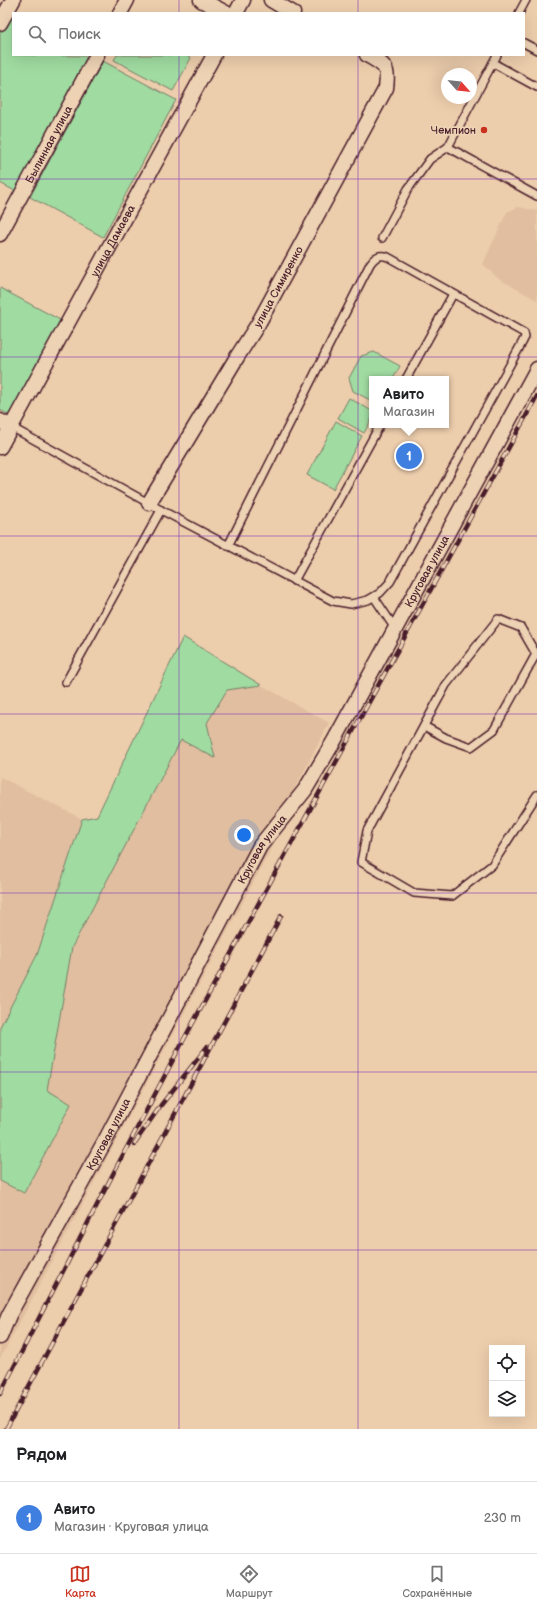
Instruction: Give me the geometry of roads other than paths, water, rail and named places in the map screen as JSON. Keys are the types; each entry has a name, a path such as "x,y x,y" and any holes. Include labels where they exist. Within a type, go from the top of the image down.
{"street":[{"path":"0,23 13,0"},
{"path":"121,12 127,0"},
{"path":"201,0 224,12"},
{"path":"237,12 243,0"},
{"path":"271,0 292,12"},
{"name":"Былинная улица","path":"0,234 96,56"},
{"name":"улица Дамаева","path":"0,446 6,424 213,56"},
{"name":"улица Симиренко","path":"155,507 237,357 258,324 386,88 388,74 382,63 369,56"},
{"name":"Круговая улица","path":"0,1337 9,1315 106,1139 260,846 305,790 334,741 396,630 537,369"}],"lane":[{"path":"520,12 526,0"},
{"path":"525,44 537,50"},
{"path":"382,238 412,183 430,159 448,147 496,56"},
{"path":"493,63 537,87"},
{"path":"448,147 537,196"},
{"path":"6,424 155,507 228,546 326,598 342,603 359,603 374,597 390,582 525,337 521,331 388,257 382,256 374,258 228,546"},
{"path":"408,376 454,294"},
{"path":"294,581 378,428"},
{"path":"66,682 155,507"},
{"path":"374,597 396,630"},
{"path":"424,726 446,738 471,747 494,730 536,654 521,628 498,619 446,685 367,831 361,862 414,893 452,896 492,865 537,795"}],"railway":[{"path":"0,1394 183,1041 537,396"},
{"path":"6,1429 281,916"},
{"path":"134,1144 161,1105 207,1047"}],"place":[{"name":"Чемпион","path":"484,130"},
{"name":"Авито","path":"409,456"}]}
